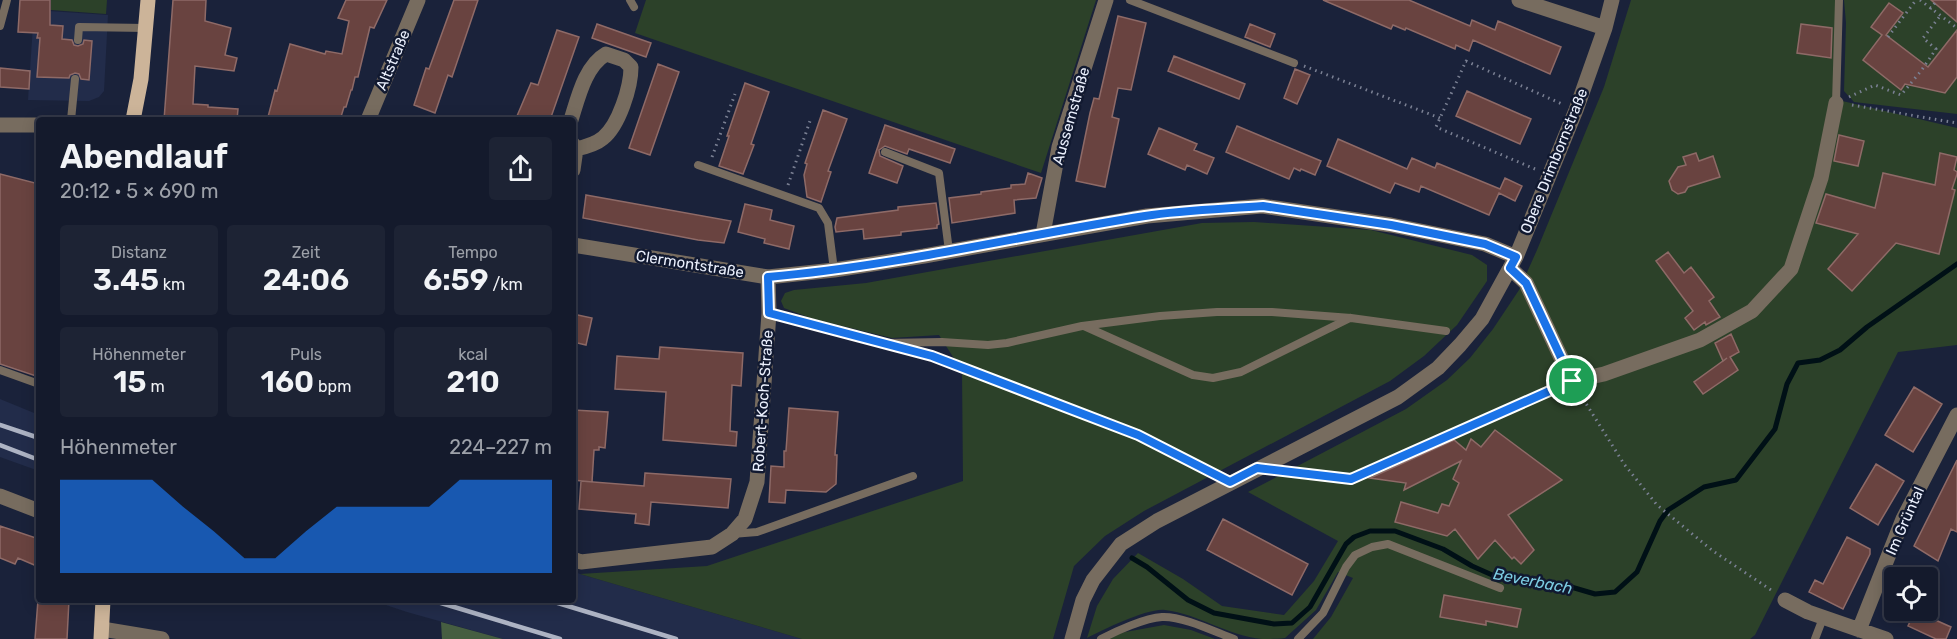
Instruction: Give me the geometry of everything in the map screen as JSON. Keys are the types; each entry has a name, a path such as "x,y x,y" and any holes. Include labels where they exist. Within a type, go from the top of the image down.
{"main road":[{"path":"134,117 141,79 148,0"},
{"path":"101,634 103,603"}],"street":[{"name":"Altstraße","path":"369,117 418,0"},
{"name":"Aussemstraße","path":"1043,234 1059,147 1106,0"},
{"path":"1519,0 1605,28"},
{"name":"Obere Drimbornstraße","path":"1072,639 1083,600 1093,580 1121,544 1157,521 1230,482 1398,397 1438,368 1482,320 1513,263 1550,176 1605,28 1612,0"},
{"path":"572,117 590,69 597,59 606,54 624,60 631,67 631,81 615,124 603,138 589,146 576,146"},
{"path":"1513,263 1526,283 1572,381 1604,374 1700,340 1752,311 1791,269 1821,178 1836,103"},
{"path":"0,125 36,125"},
{"name":"Clermontstraße","path":"576,245 768,277 834,270 1147,216 1263,206 1391,225 1485,244 1513,263"},
{"name":"Robert-Koch-Straße","path":"576,560 581,562 712,547 732,534 745,519 757,482 769,313 768,277"},
{"name":"Im Grüntal","path":"1859,630 1903,519 1957,415"},
{"path":"0,496 36,510"},
{"path":"1785,600 1823,618 1886,639"},
{"path":"101,634 162,639"}],"lane":[{"path":"0,26 7,0"},
{"path":"1130,0 1294,63"},
{"path":"1836,103 1839,0"},
{"path":"78,40 79,27 146,28"},
{"path":"71,117 75,79"},
{"path":"885,152 939,173 949,251"},
{"path":"698,165 819,208 828,223 834,270"},
{"path":"769,313 885,343 942,342 988,345 1007,343 1082,326 1160,316 1217,312 1272,312 1351,318 1446,331"},
{"path":"1082,326 1193,375 1213,378 1241,372 1351,318"},
{"path":"0,370 36,383"},
{"path":"1257,468 1351,479 1572,381"},
{"path":"732,534 757,532 913,476"},
{"path":"1298,639 1323,613 1346,567 1355,555 1372,547 1388,544 1500,588"},
{"path":"1101,639 1120,628 1162,617 1190,622 1234,639"},
{"path":"1815,639 1823,618"}],"path":[{"path":"1888,37 1918,0 1957,28"},
{"path":"1930,9 1935,3"},
{"path":"1836,103 1875,85 1901,95 1938,50 1923,38 1940,16"},
{"path":"1550,176 1437,127 1440,118 1466,61 1576,110"},
{"path":"1294,63 1440,118"},
{"path":"708,168 735,94"},
{"path":"1836,103 1957,123"},
{"path":"785,195 810,121"},
{"path":"923,353 1138,435 1230,482"},
{"path":"1572,381 1624,464 1657,506 1683,528 1785,600"}],"shaded area":[{"path":"34,10 108,15 104,91 99,97 89,101 28,100"},
{"path":"0,399 36,414 36,470 0,457"},
{"path":"576,572 802,639 503,639 380,603 576,603"}],"green space":[{"path":"51,0 107,0 106,14 51,10"},
{"path":"646,0 1096,0 1041,173 635,33"},
{"path":"1631,0 1836,0 1838,100 1957,128 1957,345 1898,352 1755,635 1750,639 1313,639 1331,617 1353,578 1338,572 1316,610 1285,638 1249,637 1178,612 1157,610 1114,625 1087,638 1097,606 1113,579 1138,553 1183,579 1222,606 1284,615 1314,581 1338,541 1248,492 1406,409 1447,380 1470,358 1493,329 1519,290 1537,250 1604,87"},
{"path":"1844,0 1957,0 1957,114 1854,102 1844,91 1846,23"},
{"path":"1254,222 1371,230 1472,255 1487,265 1487,281 1457,325 1424,356 1390,381 1144,511 1105,536 1074,566 1053,639 802,639 580,574 707,566 963,481 962,371 939,335 892,338 813,319 784,308 781,301 785,293 794,290 866,283 1202,223"},
{"path":"441,622 503,639 442,639"},
{"path":"1164,625 1191,630 1215,639 1109,639 1120,633"}],"building":[{"path":"20,0 50,0 50,25 63,26 62,39 72,40 74,45 78,46 83,44 84,40 92,41 89,80 81,79 79,74 75,73 69,78 37,77 40,38 37,38 38,33 18,32"},
{"path":"173,0 206,0 205,21 231,28 225,55 237,58 234,71 195,66 193,104 238,109 237,117 164,117"},
{"path":"346,0 387,0 374,28 370,27 358,77 355,77 341,117 268,117 290,44 325,54 326,51 342,54 349,21 338,18"},
{"path":"454,0 478,0 452,77 448,75 435,113 414,105 426,68 429,69"},
{"path":"1323,0 1409,0 1470,26 1472,20 1495,30 1498,21 1561,47 1550,74 1473,40 1469,51 1456,45 1455,49 1406,28 1405,30 1393,25 1391,29"},
{"path":"1931,0 1957,0 1957,22"},
{"path":"1889,3 1903,13 1886,35 1928,67 1957,30 1957,77 1945,93 1905,84 1901,90 1863,60 1882,35 1871,27"},
{"path":"1118,16 1146,23 1131,90 1118,88 1112,117 1119,119 1105,187 1076,181 1090,113 1094,98 1099,99"},
{"path":"597,24 651,43 646,57 592,38"},
{"path":"1250,24 1275,34 1270,47 1245,37"},
{"path":"1801,24 1832,28 1831,58 1797,53"},
{"path":"557,30 579,37 551,117 517,116 531,83 538,85"},
{"path":"1174,56 1245,84 1239,99 1168,71"},
{"path":"658,64 679,72 650,155 629,148"},
{"path":"0,68 30,71 29,89 0,87"},
{"path":"1295,69 1310,75 1297,104 1284,98"},
{"path":"745,83 769,92 743,174 719,166"},
{"path":"1467,91 1531,119 1520,144 1456,116"},
{"path":"823,110 847,119 828,171 831,172 821,202 807,197 804,175 807,164 805,163"},
{"path":"885,125 955,149 950,163 909,149 907,154 885,146 879,150 880,156 903,166 897,183 869,173"},
{"path":"1237,126 1321,161 1315,175 1294,168 1289,179 1226,152"},
{"path":"1159,128 1197,144 1194,150 1214,158 1207,174 1187,165 1185,170 1148,154"},
{"path":"1839,135 1864,141 1858,166 1834,161"},
{"path":"1338,139 1407,169 1412,158 1435,168 1437,163 1500,189 1505,178 1522,186 1515,201 1499,193 1489,215 1421,186 1419,192 1395,183 1390,193 1327,166"},
{"path":"1696,153 1699,161 1713,156 1720,177 1688,187 1685,192 1678,194 1672,190 1669,181 1678,167 1686,165 1683,157"},
{"path":"1940,153 1957,157 1954,170 1957,174 1939,254 1896,243 1852,291 1828,269 1858,234 1816,223 1826,194 1875,208 1883,173 1935,185"},
{"path":"1028,173 1042,178 1036,198 1014,200 1015,213 952,223 949,198 981,194 981,192 1011,188 1011,185 1025,184"},
{"path":"0,174 36,183 36,376 0,364"},
{"path":"586,195 731,221 724,243 698,240 583,218"},
{"path":"936,203 939,224 937,228 864,239 863,229 836,232 837,218"},
{"path":"745,204 772,210 770,220 794,226 789,249 764,243 765,239 738,232"},
{"path":"1668,252 1684,273 1691,267 1714,297 1709,301 1720,317 1706,325 1705,322 1694,330 1685,318 1693,311 1656,261"},
{"path":"576,315 592,318 586,345 576,343"},
{"path":"1731,334 1739,352 1730,357 1738,370 1703,394 1694,382 1723,361 1715,343"},
{"path":"660,347 743,353 741,386 732,385 730,431 737,432 736,446 663,440 666,392 615,389 617,356 659,359"},
{"path":"1914,387 1942,404 1913,452 1885,435"},
{"path":"789,408 838,412 835,455 837,455 836,484 826,492 786,490 785,503 769,502 771,466 784,467"},
{"path":"576,410 608,412 605,448 599,447 599,450 594,450 592,482 576,480"},
{"path":"1495,430 1562,480 1508,515 1534,550 1521,564 1514,557 1512,559 1495,540 1478,559 1455,529 1447,536 1395,522 1401,502 1438,513 1442,504 1449,506 1459,483 1453,479 1461,461 1404,490 1406,483 1370,478 1454,440 1466,450 1471,439 1481,447"},
{"path":"1957,460 1957,532 1951,529 1938,561 1914,546"},
{"path":"1876,464 1904,481 1878,525 1850,508"},
{"path":"645,473 731,479 728,508 651,502 649,525 635,523 636,514 579,509 581,481 644,486"},
{"path":"1223,519 1308,564 1292,595 1207,550"},
{"path":"0,526 36,538 36,566 18,558 15,564 0,558"},
{"path":"1847,537 1870,549 1870,554 1843,609 1809,592 1815,580 1823,584"},
{"path":"1444,595 1521,609 1517,627 1486,621 1486,625 1440,617"},
{"path":"38,603 69,603 67,639 35,639"},
{"path":"1910,621 1938,621 1951,627 1946,639 1936,639 1908,626"}],"waterway":[{"name":"Beverbach","path":"1132,558 1147,567 1188,600 1214,613 1274,624 1292,623 1310,607 1346,544 1354,537 1370,531 1395,531 1443,549 1499,578 1531,584 1561,584 1595,594 1615,592 1637,572 1660,521 1668,510 1704,487 1736,480 1775,429 1787,384 1798,363 1820,360 1840,350 1867,327 1957,264"}],"railway":[{"path":"0,425 36,437"},
{"path":"0,445 36,459"},
{"path":"441,603 560,639"},
{"path":"558,603 676,639"}],"route":[{"path":"1263,206 1391,225 1485,244 1516,257 1510,268 1526,283 1572,381 1351,479 1257,468 1230,482 1138,435 932,356 769,313 768,277 834,270 924,256 1147,216 1263,206"}]}
